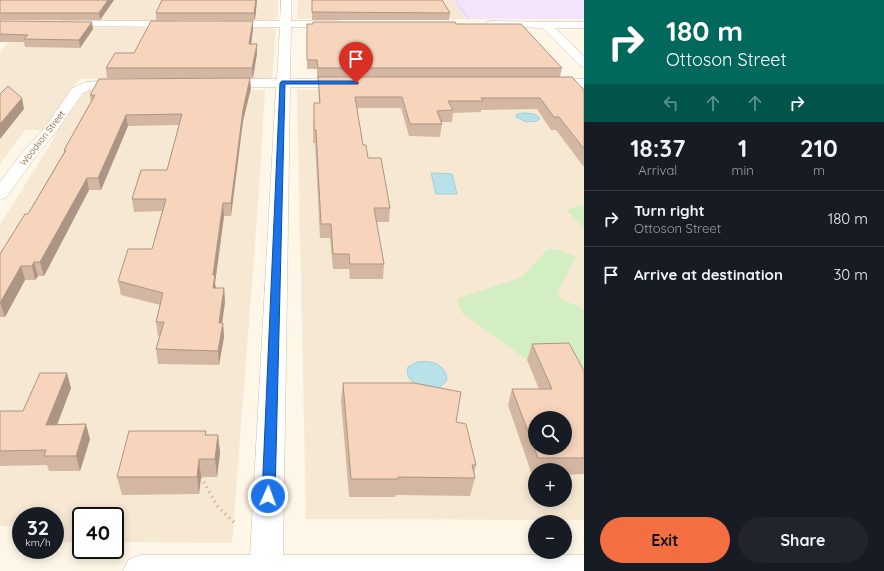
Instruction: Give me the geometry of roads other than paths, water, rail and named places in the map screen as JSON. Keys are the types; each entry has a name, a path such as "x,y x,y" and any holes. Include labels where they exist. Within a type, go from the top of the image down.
{"street":[{"path":"266,571 286,0"},
{"path":"50,24 191,24"},
{"path":"215,24 350,24"},
{"path":"483,24 584,24"},
{"path":"545,24 584,63"},
{"name":"Woodson Street","path":"0,194 27,156 51,129 77,91 86,86 106,83 135,83"},
{"path":"212,83 358,83"},
{"path":"537,83 584,83"},
{"path":"140,571 584,571"}],"water":[{"path":"517,114 534,114 540,118 537,121 526,122 516,117"},
{"path":"431,173 452,174 457,194 436,194"},
{"path":"417,362 437,364 444,370 447,380 443,385 436,389 424,388 415,384 411,381 407,372 408,367"}]}
